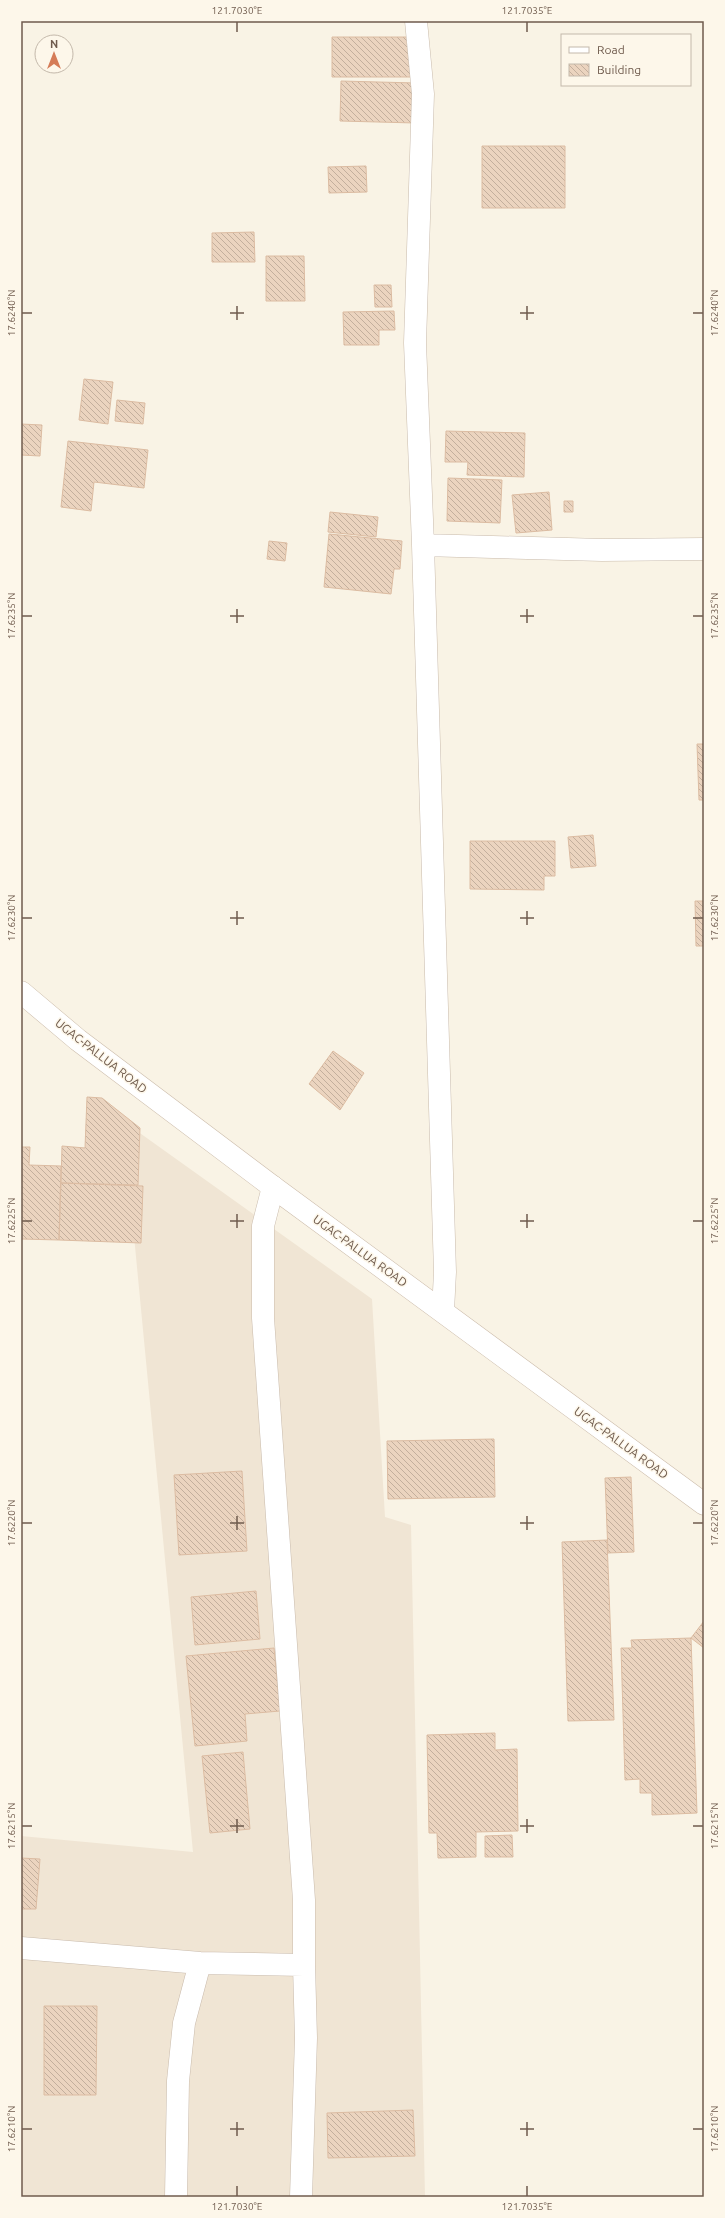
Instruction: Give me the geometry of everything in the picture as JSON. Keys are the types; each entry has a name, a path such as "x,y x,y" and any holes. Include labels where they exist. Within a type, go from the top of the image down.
{"street":[{"path":"416,21 423,94 415,343 423,545 445,1272 443,1311"},
{"path":"423,545 602,550 704,549"},
{"name":"UGAC-PALLUA ROAD","path":"21,992 78,1040 273,1187 704,1504"},
{"path":"273,1187 263,1226 261,1262 263,1318 304,1900 305,2045 301,2197"},
{"path":"21,1948 200,1963 304,1965"},
{"path":"176,2197 178,2081 184,2023 200,1963"}],"shaded area":[{"path":"123,1121 372,1299 385,1517 411,1525 425,2197 21,2197 21,1836 193,1852"}],"building":[{"path":"332,37 415,37 414,77 332,77"},
{"path":"341,81 416,83 415,123 340,121"},
{"path":"482,146 565,146 565,208 482,208"},
{"path":"366,166 367,192 329,193 328,167"},
{"path":"254,232 255,262 212,262 212,233"},
{"path":"266,256 304,256 305,301 266,301"},
{"path":"374,285 391,285 392,307 375,307"},
{"path":"394,311 395,330 379,330 379,345 344,345 343,312"},
{"path":"84,379 113,382 108,424 79,420"},
{"path":"117,400 145,403 143,424 115,421"},
{"path":"21,424 42,425 40,456 21,455"},
{"path":"446,431 525,433 524,477 467,475 468,462 445,462"},
{"path":"68,441 148,450 144,488 94,482 91,511 61,507"},
{"path":"448,478 502,480 500,523 447,521"},
{"path":"549,492 552,530 516,533 512,495"},
{"path":"564,501 573,501 573,512 564,512"},
{"path":"330,512 378,517 376,537 328,532"},
{"path":"329,534 402,541 400,569 394,569 391,594 324,587"},
{"path":"269,541 287,543 285,561 267,559"},
{"path":"697,744 704,744 704,800 699,800"},
{"path":"593,835 596,866 571,868 568,837"},
{"path":"470,841 555,841 555,876 544,876 544,890 470,889"},
{"path":"695,901 704,901 704,946 696,946"},
{"path":"333,1051 364,1073 340,1110 309,1084"},
{"path":"87,1097 102,1098 140,1128 138,1185 61,1183 62,1146 85,1148"},
{"path":"21,1147 30,1147 29,1165 61,1166 59,1240 21,1239"},
{"path":"61,1183 143,1186 141,1243 59,1240"},
{"path":"494,1439 495,1497 388,1499 387,1441"},
{"path":"242,1471 247,1551 179,1555 174,1475"},
{"path":"631,1477 634,1552 608,1553 605,1478"},
{"path":"607,1540 614,1720 568,1721 562,1542"},
{"path":"256,1591 260,1639 195,1645 191,1597"},
{"path":"704,1621 704,1648 691,1638"},
{"path":"691,1638 697,1813 652,1815 652,1793 640,1793 640,1779 625,1780 621,1648 632,1648 631,1640"},
{"path":"274,1648 280,1711 245,1714 247,1741 195,1746 186,1656"},
{"path":"495,1733 495,1750 517,1749 518,1831 476,1832 476,1857 438,1858 437,1833 429,1833 427,1735"},
{"path":"243,1752 250,1829 210,1833 202,1756"},
{"path":"512,1835 513,1857 485,1857 485,1836"},
{"path":"21,1858 40,1859 36,1909 21,1909"},
{"path":"44,2006 97,2006 96,2095 44,2095"},
{"path":"413,2110 415,2156 328,2158 327,2113"}]}
